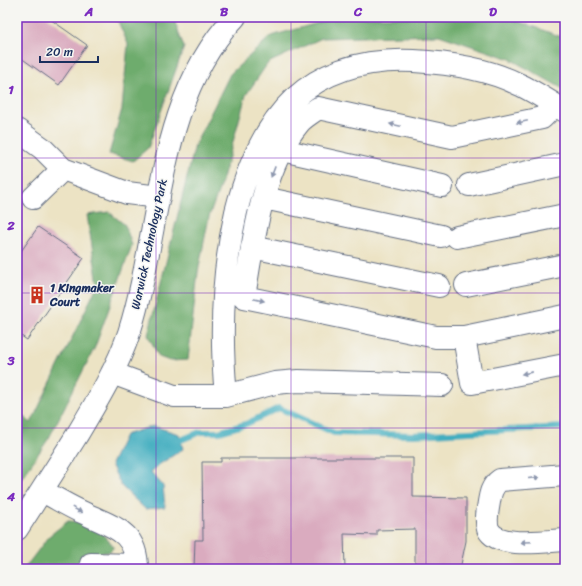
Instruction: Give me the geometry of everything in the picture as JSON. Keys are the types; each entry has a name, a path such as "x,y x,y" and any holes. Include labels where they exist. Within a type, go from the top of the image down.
{"street":[{"name":"Warwick Technology Park","path":"17,529 92,410 112,373 128,334 144,277 159,196 176,127 194,73 220,33 235,17"},
{"path":"226,396 222,343 223,292 231,236 243,185 251,163 270,128 288,103 310,86 331,74 363,64 398,60 438,63 489,73 517,83 560,108"},
{"path":"560,108 542,118 452,136 318,108 299,123 282,150 272,172 252,247 244,297 436,337 464,337 565,316"},
{"path":"17,130 42,148 63,169 127,193 159,196"},
{"path":"282,150 442,186"},
{"path":"470,186 565,164"},
{"path":"33,198 63,169"},
{"path":"264,198 449,237 565,215"},
{"path":"252,247 439,286"},
{"path":"466,285 565,265"},
{"path":"464,337 472,383 565,365"},
{"path":"112,373 174,396 226,396 276,383 298,381 442,385"},
{"path":"565,475 500,480 494,484 490,493 487,517 488,528 493,536 507,542 565,540"},
{"path":"42,490 84,514 120,529 133,546 138,567 90,564 91,569"}],"green space":[{"path":"116,17 173,17 184,47 148,148 133,161 109,154 122,109 128,44"},
{"path":"332,17 506,17 565,38 565,90 510,59 439,35 322,38 268,63 246,95 223,178 209,217 198,272 188,360 170,361 159,357 148,335 195,145 230,74 271,36 325,21"},
{"path":"109,212 125,225 132,245 95,347 49,438 17,485 17,411 31,423 98,284 87,215"},
{"path":"68,521 89,525 104,535 114,547 109,552 82,554 81,569 24,569 49,536"}],"water":[{"path":"153,426 179,434 183,449 160,464 151,472 163,486 165,507 145,509 121,486 111,464 125,435"}],"building":[{"path":"17,17 47,17 87,45 59,85 17,55"},
{"name":"1 Kingmaker Court","path":"38,227 84,258 27,340 17,333 17,257"},
{"path":"221,458 413,458 413,497 466,498 466,541 460,569 415,569 415,529 377,530 377,535 344,534 345,569 194,569 195,540 203,540 202,462 221,462"}],"waterway":[{"path":"181,440 200,432 219,432 246,424 279,408 334,433 413,435 565,427"}],"place":[{"name":"1 Kingmaker Court","path":"37,295"}]}
